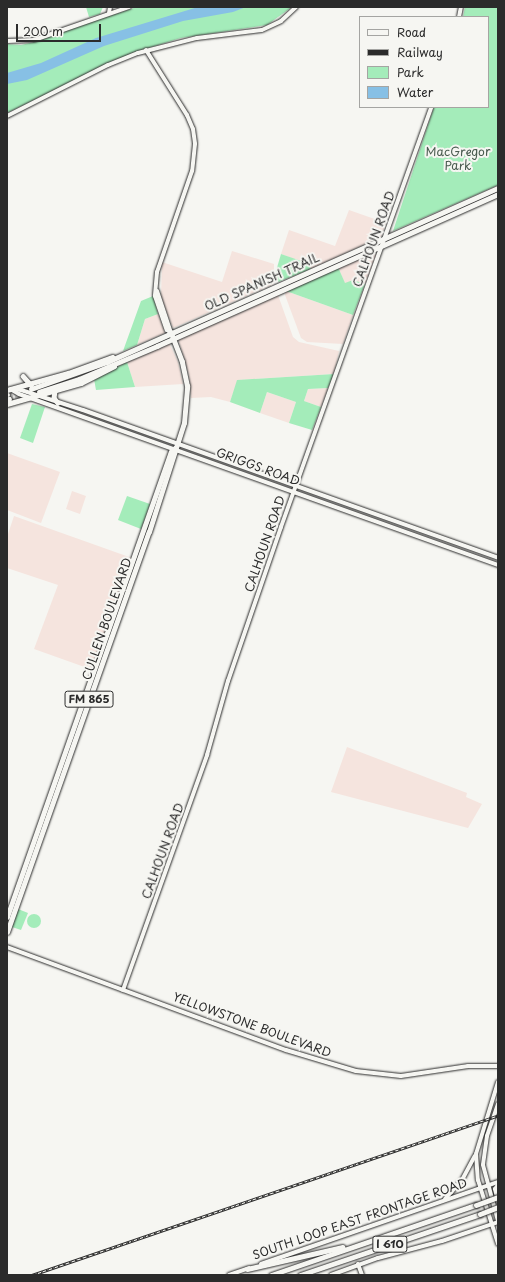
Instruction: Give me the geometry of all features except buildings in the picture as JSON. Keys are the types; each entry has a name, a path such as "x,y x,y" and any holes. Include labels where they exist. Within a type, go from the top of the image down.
{"highway":[{"name":"I 610","path":"271,1275 498,1197"},
{"name":"I 610","path":"301,1275 498,1207"},
{"path":"247,1269 367,1242"}],"main road":[{"name":"OLD SPANISH TRAIL","path":"39,394 79,379 206,317 498,188"},
{"name":"OLD SPANISH TRAIL","path":"125,356 173,339 498,194"},
{"path":"345,256 348,261"},
{"path":"314,270 316,276"},
{"path":"241,302 243,308"},
{"path":"206,317 208,323"},
{"name":"CULLEN BOULEVARD","path":"7,932 149,532 176,446 188,399 184,368 171,333"},
{"path":"8,395 125,356"},
{"path":"8,395 30,398 39,394 55,391 95,377 125,356"},
{"path":"23,376 31,387"},
{"path":"55,391 54,398 58,403"},
{"name":"CULLEN BOULEVARD","path":"7,917 171,452 176,446"}],"street":[{"path":"109,13 110,7"},
{"path":"7,41 34,40 129,7"},
{"path":"7,116 108,65 146,50 197,38 262,30 281,21 296,7"},
{"name":"CULLEN BOULEVARD","path":"146,50 187,115 193,129 195,144 192,171 157,272 155,296 167,330 171,333"},
{"name":"CALHOUN ROAD","path":"123,990 207,755 228,681 294,491 431,108"},
{"name":"GRIGGS ROAD","path":"8,395 39,394 58,403 176,446 217,463 498,565"},
{"name":"GRIGGS ROAD","path":"8,395 30,398 176,446 219,458 498,558"},
{"path":"217,463 219,458"},
{"path":"253,476 255,471"},
{"path":"339,508 341,501"},
{"name":"YELLOWSTONE BOULEVARD","path":"7,947 286,1050 377,1075 410,1076 468,1066 498,1066"},
{"path":"438,1204 452,1193 462,1180 476,1154 480,1134 498,1082"},
{"path":"331,1275 358,1264 442,1241 498,1221 487,1186 483,1165 487,1136 498,1104"},
{"path":"488,1111 495,1113"},
{"path":"480,1134 487,1136"},
{"path":"476,1154 480,1189 498,1244"},
{"path":"498,1184 495,1189 498,1201"},
{"name":"SOUTH LOOP EAST FRONTAGE ROAD","path":"229,1275 487,1186 498,1184"},
{"path":"358,1264 362,1275"}],"shaded area":[{"path":"349,210 386,223 381,237 311,269 309,265 281,254 289,230 335,246"},
{"path":"232,251 274,264 274,284 173,328 161,297 162,262 222,282"},
{"path":"373,252 376,255 365,284 353,280 345,284 338,267"},
{"path":"286,291 353,315 343,344 307,342 301,338 285,295"},
{"path":"278,295 293,337 299,342 339,351 334,374 238,380 230,402 211,397 191,398 189,375 178,338"},
{"path":"158,314 165,333 137,345 145,319"},
{"path":"169,343 178,362 183,384 135,387 127,362"},
{"path":"328,388 321,407 304,401 308,389"},
{"path":"267,392 296,402 289,423 260,413"},
{"path":"7,453 60,472 41,523 7,510"},
{"path":"72,491 86,496 80,514 66,509"},
{"path":"14,516 132,558 93,670 34,649 58,585 7,568 7,537"},
{"path":"347,747 467,793 466,797 482,804 468,828 331,792"}],"green space":[{"path":"86,7 103,7 100,14 89,17"},
{"path":"137,7 292,7 267,25 181,38 132,53 7,113 7,44 21,45 38,41 72,28"},
{"name":"MacGregor Park","path":"465,7 498,7 498,185 393,231 434,108 489,108 489,16 463,16"},
{"path":"281,254 307,263 311,269 278,282 276,271"},
{"path":"338,267 345,283 353,280 365,284 353,315 286,291"},
{"path":"153,296 158,314 145,319 137,345 123,351 141,301"},
{"path":"127,362 135,387 96,390 94,379"},
{"path":"334,374 328,388 308,389 304,401 321,407 312,430 289,423 296,402 267,392 260,413 230,402 237,380"},
{"path":"32,404 45,407 33,443 20,438"},
{"path":"127,496 150,504 141,529 118,520"},
{"path":"18,909 28,913 21,930 12,927"},
{"path":"31,914 37,914 41,918 41,924 37,928 31,928 27,924 27,918"}],"water":[{"path":"198,7 246,7 233,12 183,21 104,46 27,80 7,84 7,73 41,63 96,38"}],"tunnel":[{"path":"8,395 26,391"},
{"path":"9,399 39,392"}],"railway":[{"path":"32,1275 498,1115"}]}
